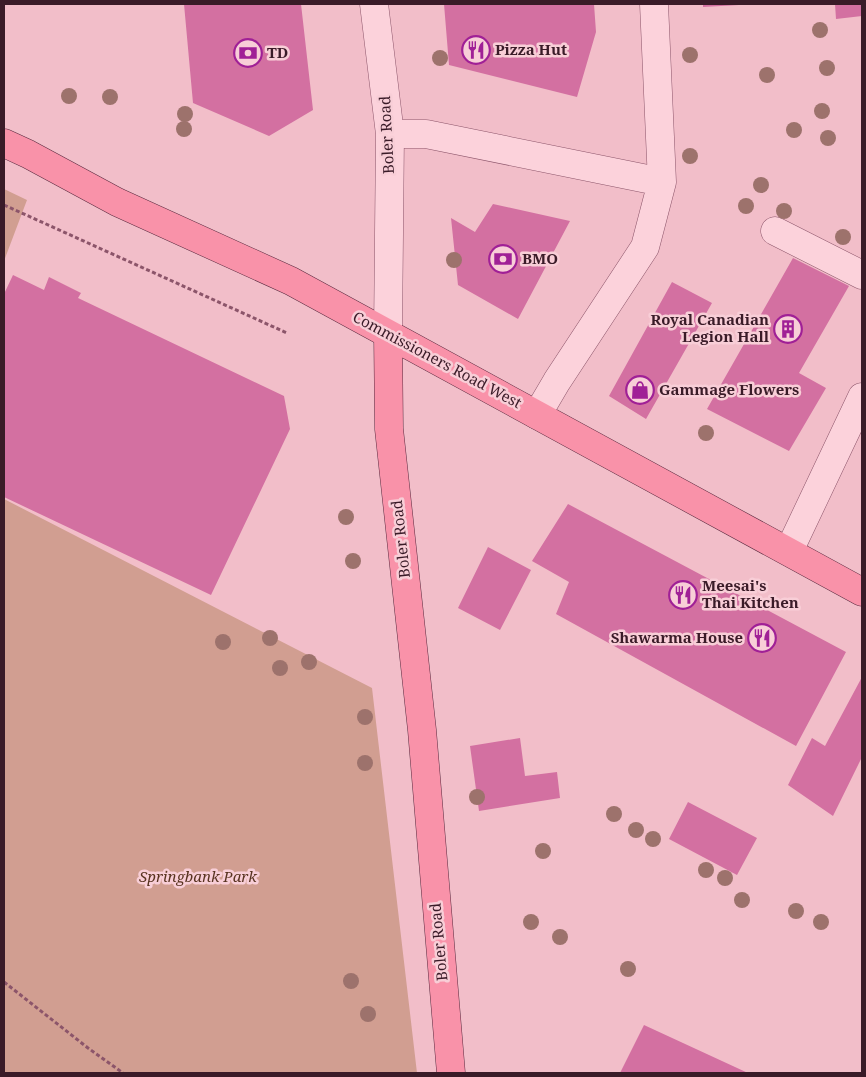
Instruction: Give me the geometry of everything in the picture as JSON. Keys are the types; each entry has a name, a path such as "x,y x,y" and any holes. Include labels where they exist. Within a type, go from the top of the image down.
{"main road":[{"name":"Commissioners Road West","path":"4,143 117,202 291,281 789,551 861,588"},
{"name":"Boler Road","path":"388,334 389,429 422,730 452,1073"}],"street":[{"name":"Boler Road","path":"374,4 390,134 388,334"},
{"path":"537,415 557,381 645,247 662,182 654,4"},
{"path":"390,134 426,134 662,182"},
{"path":"775,231 862,276"},
{"path":"789,551 862,397"}],"path":[{"path":"4,205 286,333"},
{"path":"4,982 123,1073"}],"green space":[{"path":"4,189 27,200 4,261"},
{"name":"Springbank Park","path":"4,499 372,688 417,1073 4,1073"}],"building":[{"name":"TD","path":"184,4 301,4 313,110 269,136 193,103"},
{"path":"444,4 594,4 596,32 577,97 449,65"},
{"path":"703,4 739,4 739,5 703,7"},
{"path":"835,4 862,4 862,16 836,19"},
{"name":"BMO","path":"493,204 570,221 518,319 458,285 451,218 475,232"},
{"name":"Royal Canadian Legion Hall","path":"793,258 849,286 799,373 826,388 789,451 707,409"},
{"path":"13,275 44,290 49,277 81,293 78,298 284,396 290,429 211,595 4,497 4,294"},
{"path":"672,282 712,303 646,419 609,396"},
{"path":"568,504 846,652 796,746 556,614 569,582 532,561"},
{"path":"488,547 531,570 500,630 458,608"},
{"path":"862,677 862,757 833,816 788,785 812,738 825,746"},
{"path":"520,738 525,776 557,772 560,798 479,811 470,746"},
{"path":"688,802 757,838 737,875 669,839"},
{"path":"644,1025 748,1073 620,1073"}],"place":[{"name":"Pizza Hut","path":"476,50"},
{"name":"TD","path":"248,53"},
{"name":"BMO","path":"503,259"},
{"name":"Royal Canadian Legion Hall","path":"788,329"},
{"name":"Gammage Flowers","path":"640,390"},
{"name":"Meesai's Thai Kitchen","path":"683,595"},
{"name":"Shawarma House","path":"762,638"}]}
